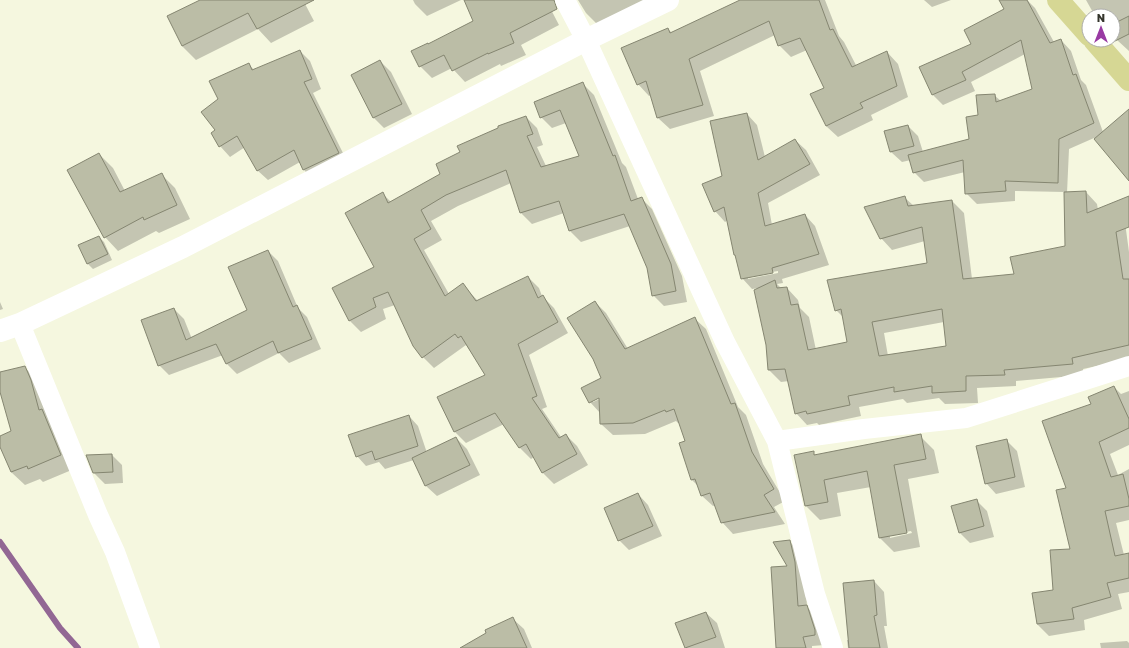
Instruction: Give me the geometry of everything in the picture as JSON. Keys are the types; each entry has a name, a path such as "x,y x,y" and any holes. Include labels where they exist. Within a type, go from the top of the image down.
{"main road":[{"path":"1058,0 1081,26"},
{"path":"1101,48 1129,80"}],"street":[{"path":"565,0 586,40 725,342 777,441 815,594 833,648"},
{"path":"150,648 115,552 10,327 183,247 586,40 668,0"},
{"path":"777,441 864,429 966,418 1129,366"}],"building":[{"path":"200,0 314,0 257,29 248,13 182,46 167,16"},
{"path":"464,0 554,0 557,9 510,33 514,43 488,53 452,71 444,55 419,67 411,51 473,21"},
{"path":"740,0 819,0 830,30 833,29 852,67 887,51 897,86 860,103 863,108 826,126 810,94 824,88 800,38 778,46 769,21 689,59 703,105 657,118 646,81 637,85 621,48 668,28 670,33"},
{"path":"999,0 1027,0 1050,43 1061,39 1073,75 1076,74 1094,123 1059,139 1058,183 1005,181 1006,191 965,194 963,160 913,173 908,155 969,139 966,117 978,115 976,95 995,94 996,102 1032,89 1021,40 962,72 966,80 932,95 919,67 971,44 964,30 1004,9"},
{"path":"1129,16 1129,34 1121,38 1121,20"},
{"path":"300,50 312,79 304,82 339,153 303,170 294,150 257,171 237,136 219,147 211,133 215,130 201,112 218,99 209,81 249,63 252,70"},
{"path":"380,60 402,104 373,118 351,75"},
{"path":"583,82 613,156 615,155 631,201 642,197 671,264 676,291 652,296 647,268 624,214 569,231 559,201 520,213 506,170 446,195 421,210 431,229 414,239 445,296 463,283 476,301 528,276 538,298 543,295 558,322 518,344 537,396 532,398 559,438 566,434 577,454 542,473 526,444 519,448 495,413 454,432 437,397 485,375 461,336 458,338 455,334 422,358 413,346 388,292 373,298 376,307 349,321 332,288 374,267 345,213 383,192 388,203 440,174 436,164 460,152 457,146 498,128 498,126 526,116 533,134 527,136 541,167 579,156 560,110 540,118 534,102"},
{"path":"1129,109 1129,181 1094,139"},
{"path":"747,113 758,160 795,139 810,164 758,193 765,226 805,214 819,254 772,268 773,273 741,279 734,255 724,207 714,212 702,184 722,176 710,121"},
{"path":"908,125 914,146 890,152 884,131"},
{"path":"99,153 120,192 162,173 177,205 144,220 143,217 104,238 67,170"},
{"path":"1086,191 1087,213 1129,196 1129,227 1116,232 1123,279 1129,279 1129,345 1072,358 1073,364 1004,370 1005,375 966,376 966,391 932,393 932,386 894,392 894,387 848,396 850,405 807,414 806,411 795,414 785,369 768,370 766,345 754,290 775,280 777,288 787,287 791,305 798,304 808,350 847,342 841,309 835,311 827,280 927,263 922,227 880,239 864,207 905,196 908,206 952,200 963,279 1014,274 1010,257 1065,246 1064,192","holes":["942,309 946,346 879,356 872,322"]},
{"path":"99,236 108,254 87,264 78,245"},
{"path":"268,250 293,307 297,305 312,339 278,353 273,341 226,364 216,344 158,366 141,320 174,308 186,340 247,310 228,267"},
{"path":"595,301 625,349 695,317 731,404 735,403 752,452 774,489 764,495 775,512 721,523 710,493 701,496 695,479 691,480 679,443 685,441 674,409 666,412 665,410 633,423 600,424 599,398 589,403 581,388 601,378 593,359 567,318"},
{"path":"25,366 31,380 39,410 42,409 61,455 28,469 27,466 11,472 0,447 0,436 11,431 0,392 0,372"},
{"path":"1114,386 1129,419 1129,428 1099,442 1111,477 1123,474 1129,499 1129,506 1105,511 1115,556 1129,553 1129,578 1107,583 1111,597 1072,608 1074,619 1037,624 1032,593 1053,590 1050,550 1070,549 1056,490 1066,488 1042,421 1091,404 1088,397"},
{"path":"409,415 418,446 375,460 372,451 356,457 348,435"},
{"path":"921,434 926,459 894,465 907,533 879,538 867,471 824,480 828,502 805,506 794,455 814,451 814,455"},
{"path":"456,437 470,465 425,486 412,458"},
{"path":"1007,439 1015,477 985,484 976,446"},
{"path":"112,454 113,472 93,473 86,455"},
{"path":"638,493 653,526 618,541 604,508"},
{"path":"977,499 984,526 959,533 951,506"},
{"path":"790,540 795,562 798,606 807,605 815,630 815,635 803,637 806,648 776,648 771,567 787,566 773,542"},
{"path":"874,580 877,615 874,616 880,648 849,648 843,583"},
{"path":"706,612 716,637 685,648 675,623"},
{"path":"513,617 527,648 460,648 486,633 485,630"}],"waterway":[{"path":"0,542 60,628 78,648"}]}
